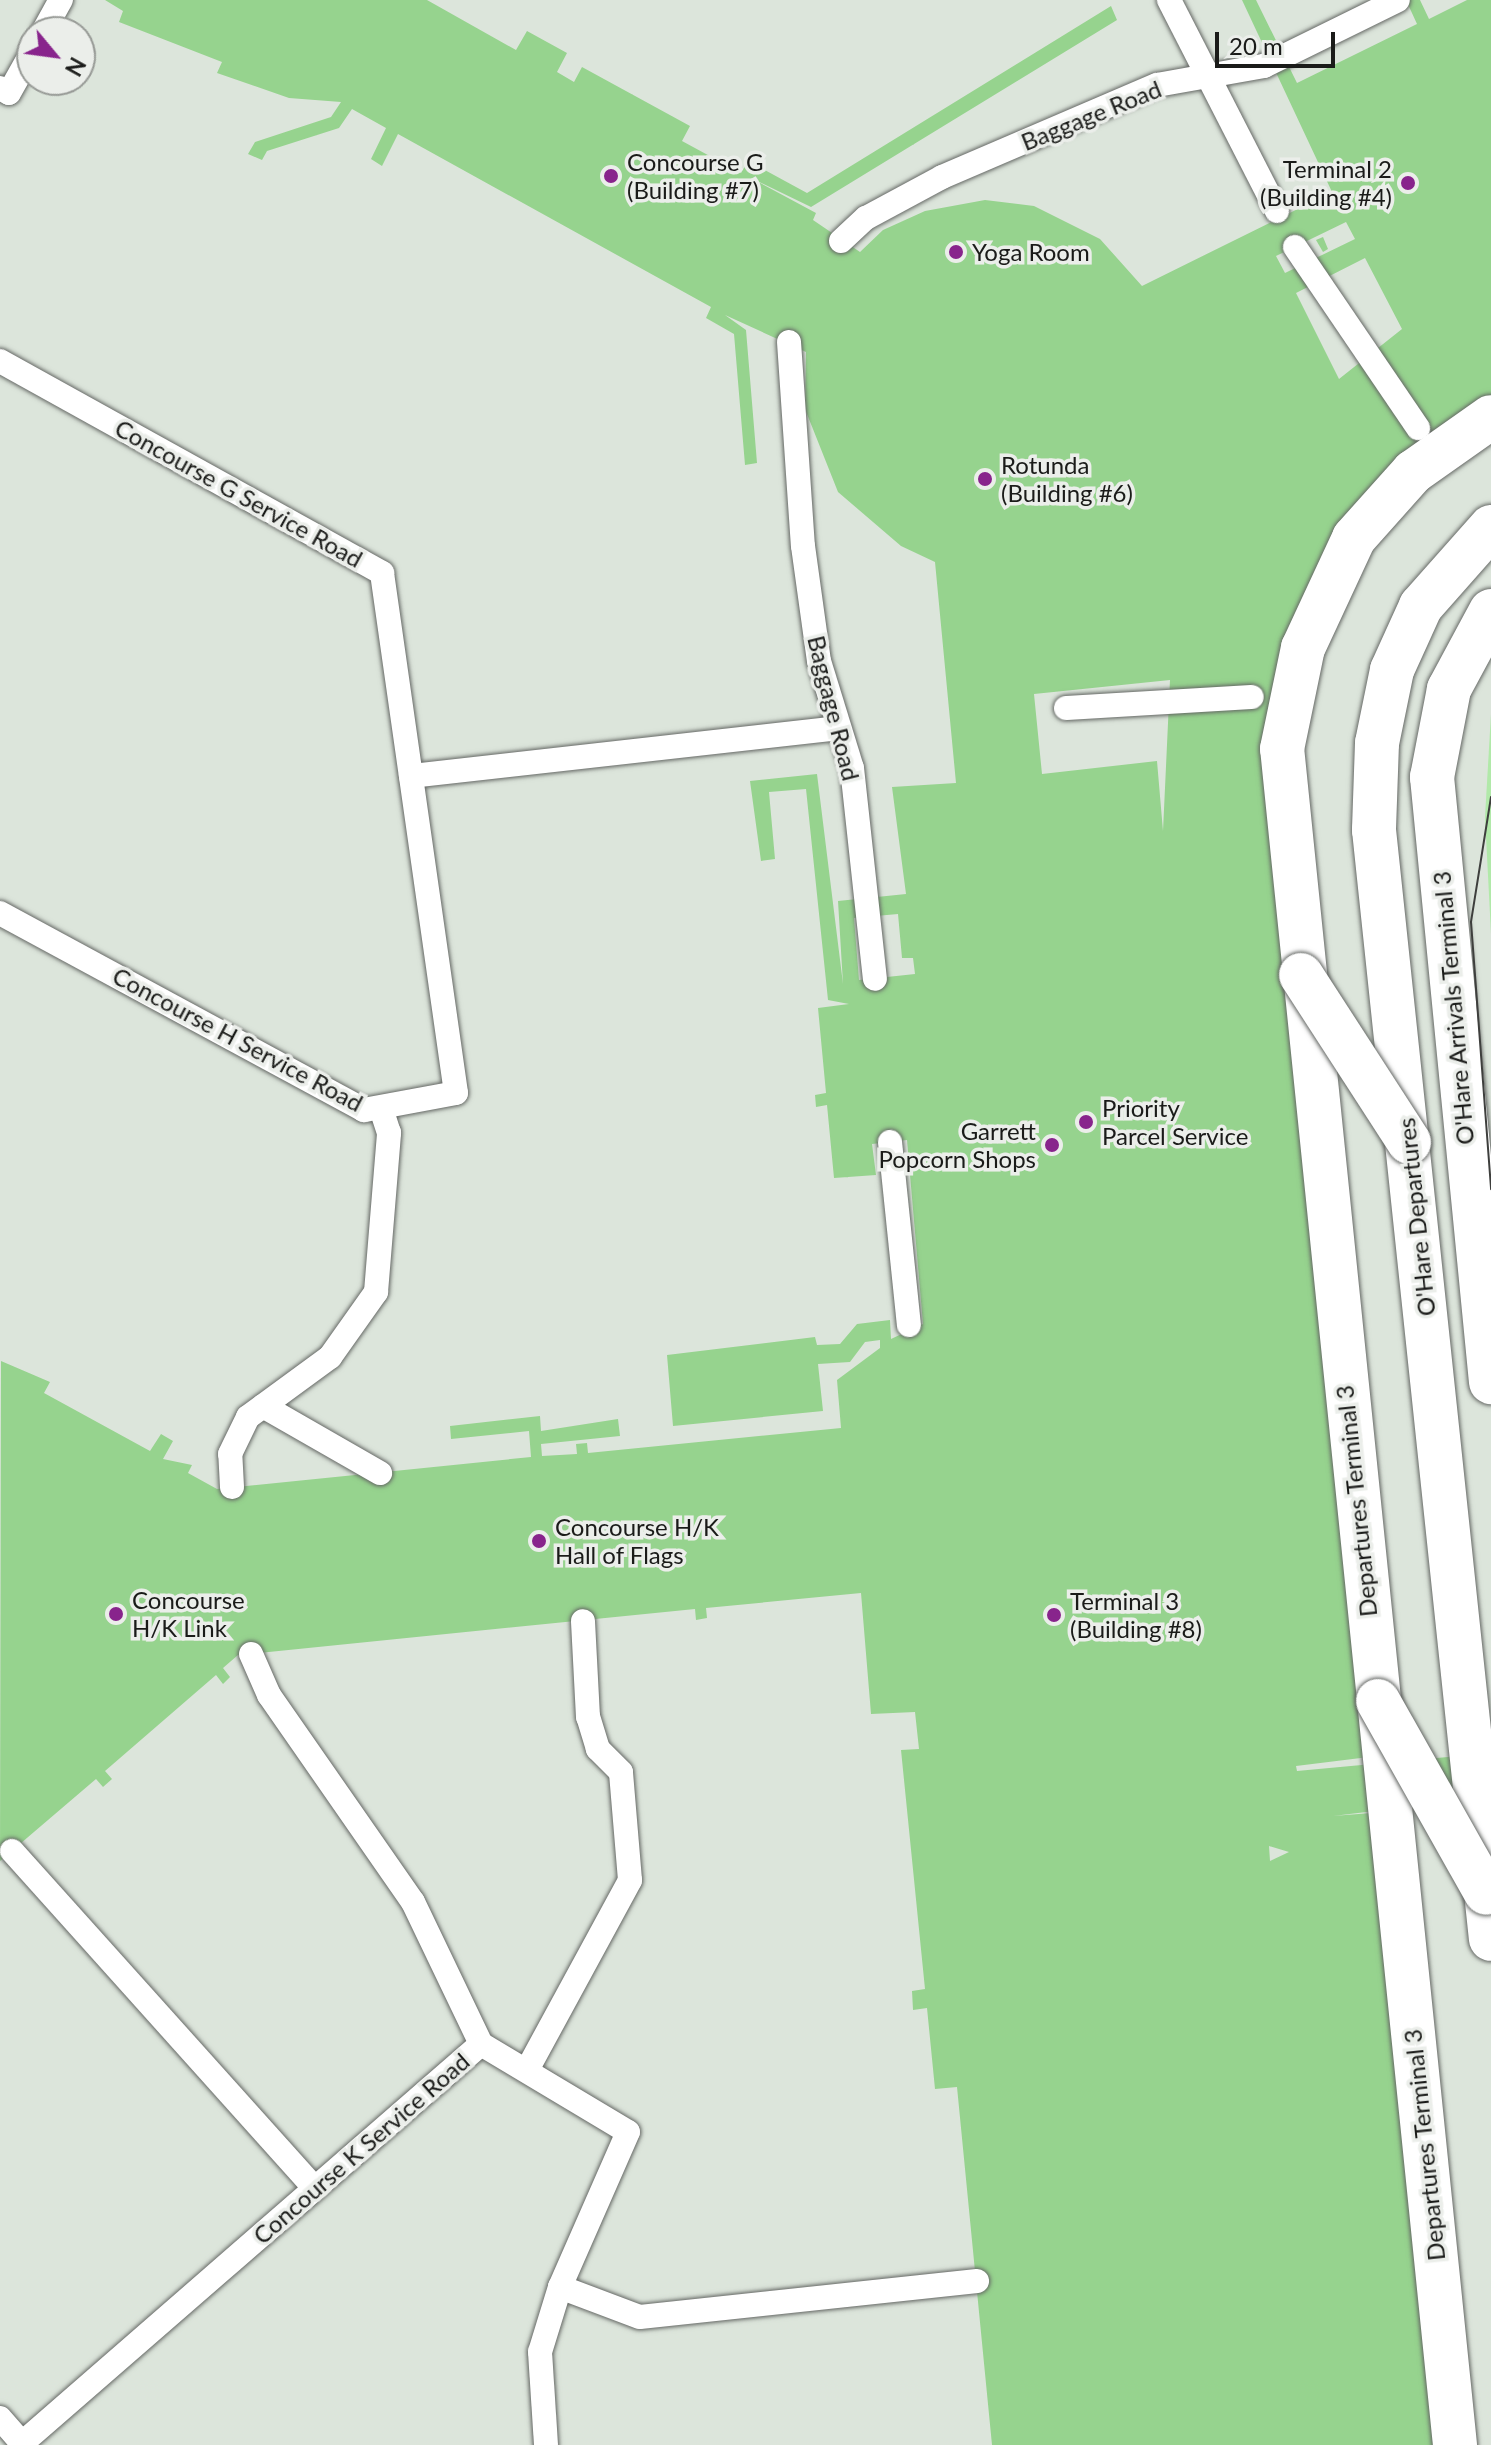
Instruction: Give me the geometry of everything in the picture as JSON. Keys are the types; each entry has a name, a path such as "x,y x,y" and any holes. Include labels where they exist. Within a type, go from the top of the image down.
{"street":[{"name":"Departures Terminal 3","path":"1455,2445 1301,975 1282,749 1303,648 1339,565 1413,472 1491,417"},
{"name":"O'Hare Departures","path":"1491,527 1421,606 1392,670 1377,743 1374,830 1491,1939"},
{"name":"O'Hare Arrivals Terminal 3","path":"1481,625 1436,732 1432,777 1491,1382"},
{"path":"1301,975 1409,1142"},
{"path":"1378,1701 1486,1893"}],"lane":[{"path":"1169,0 1277,211"},
{"name":"Baggage Road","path":"841,241 866,218 942,177 1157,85 1264,66 1398,0"},
{"path":"0,88 9,93 16,81"},
{"path":"1295,247 1418,428"},
{"name":"Baggage Road","path":"789,342 803,546 819,661 852,768 875,979"},
{"name":"Concourse G Service Road","path":"0,361 382,573 411,776"},
{"path":"1066,708 1252,697"},
{"path":"411,776 838,728"},
{"name":"Concourse H Service Road","path":"0,913 364,1110 456,1093 411,776"},
{"path":"232,1487 230,1454 248,1417 330,1357 355,1332 376,1292 389,1133 381,1108"},
{"path":"890,1142 909,1325"},
{"path":"263,1406 380,1473"},
{"path":"527,2070 630,1880 621,1772 598,1749 588,1717 583,1621"},
{"path":"251,1654 269,1695 413,1902 481,2044"},
{"path":"12,1851 314,2188"},
{"name":"Concourse K Service Road","path":"21,2444 481,2044 628,2132 560,2287"},
{"path":"546,2445 540,2352 560,2287 640,2317 977,2281"},
{"path":"0,2418 21,2444"}],"shaded area":[{"path":"0,0 1491,0 1491,2445 0,2445"}],"green space":[{"path":"1491,714 1491,934 1485,817"}],"building":[{"path":"105,0 427,0 516,50 527,31 567,53 557,72 574,82 582,67 690,126 682,141 741,173 748,161 807,193 1111,6 1117,20 811,207 751,178 816,213 813,220 860,252 883,230 925,211 985,200 1034,206 1100,239 1142,286 1332,192 1242,0 1256,0 1297,83 1417,24 1406,0 1420,0 1429,19 1467,0 1491,0 1491,408 1393,484 1285,699 1377,1756 1296,1766 1297,1771 1491,1753 1491,1797 1333,1816 1384,1812 1449,2445 992,2445 957,2087 935,2089 927,2008 913,2010 912,1991 925,1989 901,1750 919,1749 915,1712 871,1714 861,1593 706,1608 707,1618 696,1620 695,1609 238,1655 223,1668 230,1677 223,1684 216,1675 105,1771 112,1779 103,1787 96,1779 0,1861 1,1361 50,1382 44,1393 150,1451 161,1434 173,1441 163,1459 192,1465 188,1473 217,1489 531,1457 529,1431 451,1439 450,1426 540,1416 541,1431 618,1419 620,1436 541,1444 542,1456 577,1454 576,1444 587,1443 588,1453 841,1428 837,1380 880,1348 880,1340 865,1342 850,1362 818,1364 823,1411 673,1426 667,1355 815,1337 817,1345 840,1344 857,1324 890,1320 891,1339 923,1324 907,1140 872,1144 876,1175 834,1178 827,1105 816,1107 815,1095 826,1093 818,1008 849,1004 828,1000 806,789 769,792 775,859 761,861 750,781 817,774 843,984 838,901 906,894 892,787 956,783 935,562 901,546 838,492 805,409 806,352 725,315 746,330 757,463 745,465 734,334 706,318 711,307 398,134 382,166 371,159 386,128 352,109 339,128 267,151 262,160 248,154 255,142 331,117 341,102 289,98 217,73 222,62 119,22 123,11","holes":["1346,222 1355,239 1285,273 1276,256","1365,258 1402,329 1339,379 1296,293","1170,680 1163,831 1157,761 1042,774 1034,694","898,914 902,958 913,958 915,974 859,980 854,918","1269,1846 1289,1852 1270,1861"]},
{"path":"1323,237 1328,249 1323,252 1316,240"}],"tram line":[{"path":"1491,797 1471,922 1491,1189"}],"place":[{"name":"Concourse G (Building #7)","path":"611,176"},
{"name":"Terminal 2 (Building #4)","path":"1408,183"},
{"name":"Yoga Room","path":"956,252"},
{"name":"Rotunda (Building #6)","path":"985,479"},
{"name":"Priority Parcel Service","path":"1086,1122"},
{"name":"Garrett Popcorn Shops","path":"1052,1145"},
{"name":"Concourse H/K Hall of Flags","path":"539,1541"},
{"name":"Concourse H/K Link","path":"116,1614"},
{"name":"Terminal 3 (Building #8)","path":"1054,1615"}]}
